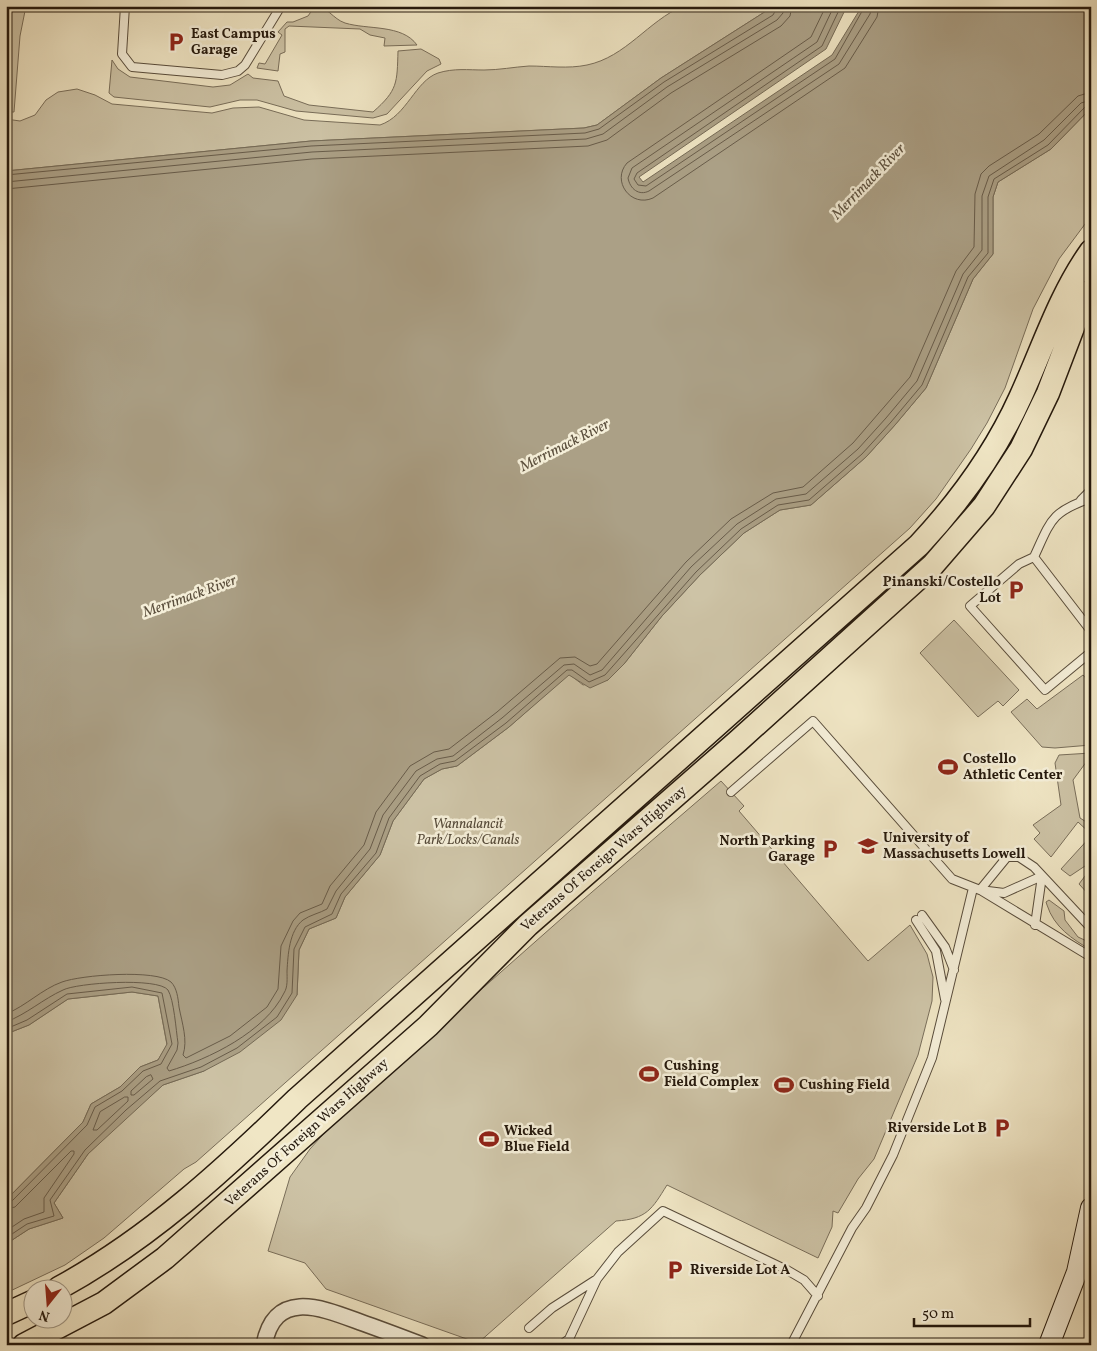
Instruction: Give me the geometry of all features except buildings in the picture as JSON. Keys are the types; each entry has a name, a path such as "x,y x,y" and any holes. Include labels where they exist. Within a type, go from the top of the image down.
{"main road":[{"name":"Veterans Of Foreign Wars Highway","path":"72,1280 119,1252 225,1169 297,1100 919,545 966,490 1001,436 1020,399 1061,301 1091,251"},
{"name":"Veterans Of Foreign Wars Highway","path":"24,1345 104,1303 165,1258 428,1026 528,925 731,747 933,564 974,518 1014,461 1037,417 1066,340 1091,291"},
{"path":"1048,1345 1077,1272 1090,1214"},
{"path":"6,1314 22,1307"}],"street":[{"path":"264,1345 267,1331 275,1319 289,1309 310,1305 422,1345"}],"lane":[{"path":"125,6 122,54 132,67 222,75 238,71 246,64 281,6"},
{"path":"1078,503 1091,490"},
{"path":"1091,498 1066,506 1050,522 1034,557 1019,564 970,606 1045,690 1091,652"},
{"path":"1034,557 1091,631"},
{"path":"731,792 813,720 952,879 977,889 1091,957"},
{"path":"791,1345 893,1154 932,1058 945,1000 977,889 1007,857 1019,857 1042,876 1091,928"},
{"path":"977,889 1004,893 1042,876"},
{"path":"1035,925 1042,876"},
{"path":"945,1000 936,951 919,918 944,947 954,970"},
{"path":"561,1345 570,1342 597,1279 618,1252 664,1211 787,1270 804,1280 818,1296"},
{"path":"528,1328 552,1308 597,1279"}],"green space":[{"path":"6,6 26,6 20,36 14,112 6,112"},
{"path":"315,6 323,8 345,23 403,34 411,38 417,45 384,46 385,38 370,35 360,29 289,26 285,29 285,52 280,54 278,71 257,68 259,63 265,64 282,35 278,32 287,22 293,22 308,16"},
{"path":"683,6 774,6 661,78 597,125 584,128 311,141 6,171 6,119 20,121 35,115 46,100 58,92 77,89 95,95 112,104 212,113 233,108 259,107 304,120 380,125 389,121 397,114 423,83 438,73 455,70 490,70 529,66 573,67 587,65 614,55 659,20"},
{"path":"421,49 439,59 441,64 427,71 387,114 373,118 296,111 257,100 240,100 210,107 114,97 109,93 112,60 118,69 130,77 213,87 230,85 248,74 253,78 278,81 284,96 309,105 373,112 392,91 396,79 398,51"},
{"name":"Wannalancit Park/Locks/Canals","path":"1091,108 1091,216 1059,259 1033,309 1005,388 987,423 936,499 910,528 196,1162 184,1169 104,1238 65,1265 38,1278 22,1278 22,1285 6,1293 6,1244 29,1229 63,1218 54,1203 88,1154 129,1114 163,1085 204,1071 297,995 299,950 309,929 336,918 345,897 380,855 393,821 424,779 442,769 457,766 509,727 569,674 583,685 608,680 624,664 662,616 700,575 744,533 780,510 811,505 866,457 926,388 973,279 993,254 993,197 998,182 1051,149"},
{"path":"954,620 1019,690 1003,706 998,701 978,717 920,653"},
{"path":"1083,675 1091,684 1091,745 1055,748 1042,747 1011,712 1027,699 1037,709"},
{"path":"1091,753 1091,760 1087,761 1073,780 1080,818 1091,825 1091,834 1078,822 1051,857 1034,839 1040,833 1033,825 1061,805 1055,763 1059,755"},
{"name":"Cushing Field Complex","path":"721,781 744,806 739,811 868,961 910,925 927,954 933,977 932,1001 918,1055 874,1159 858,1179 838,1213 833,1211 832,1227 818,1258 667,1185 648,1211 635,1218 616,1221 478,1343 326,1289 305,1263 268,1251 290,1177 310,1149 345,1110 570,911"},
{"path":"1091,836 1091,862 1070,876 1061,869"},
{"path":"1091,868 1091,897 1079,884"},
{"path":"1049,900 1064,911 1065,920 1078,937 1091,943 1091,950 1071,937 1059,926 1050,913 1046,902"},
{"path":"132,992 158,996 167,1045 158,1060 140,1067 120,1087 91,1104 83,1122 6,1200 6,1034 29,1025 68,999"}],"water":[{"name":"Merrimack River","path":"774,6 847,6 826,49 639,177 643,182 832,55 862,6 1091,6 1091,108 1051,149 998,182 993,197 993,254 973,279 926,388 866,457 811,505 780,510 744,533 700,575 662,616 624,664 608,680 590,688 569,675 509,727 457,766 442,769 424,779 393,821 380,855 345,897 336,918 309,929 299,950 297,995 281,1020 240,1052 204,1071 163,1085 88,1154 54,1203 63,1218 29,1229 6,1244 6,1200 83,1122 91,1104 120,1087 140,1067 158,1060 167,1044 158,996 132,992 68,999 29,1025 6,1034 6,171 311,141 584,128 597,125 661,78"}],"place":[{"name":"East Campus Garage","path":"176,42"},
{"name":"Pinanski/Costello Lot","path":"1016,590"},
{"name":"Costello Athletic Center","path":"948,767"},
{"name":"University of Massachusetts Lowell","path":"868,846"},
{"name":"North Parking Garage","path":"830,849"},
{"name":"Cushing Field Complex","path":"649,1074"},
{"name":"Cushing Field","path":"784,1085"},
{"name":"Riverside Lot B","path":"1002,1128"},
{"name":"Wicked Blue Field","path":"489,1139"},
{"name":"Riverside Lot A","path":"675,1270"}]}
